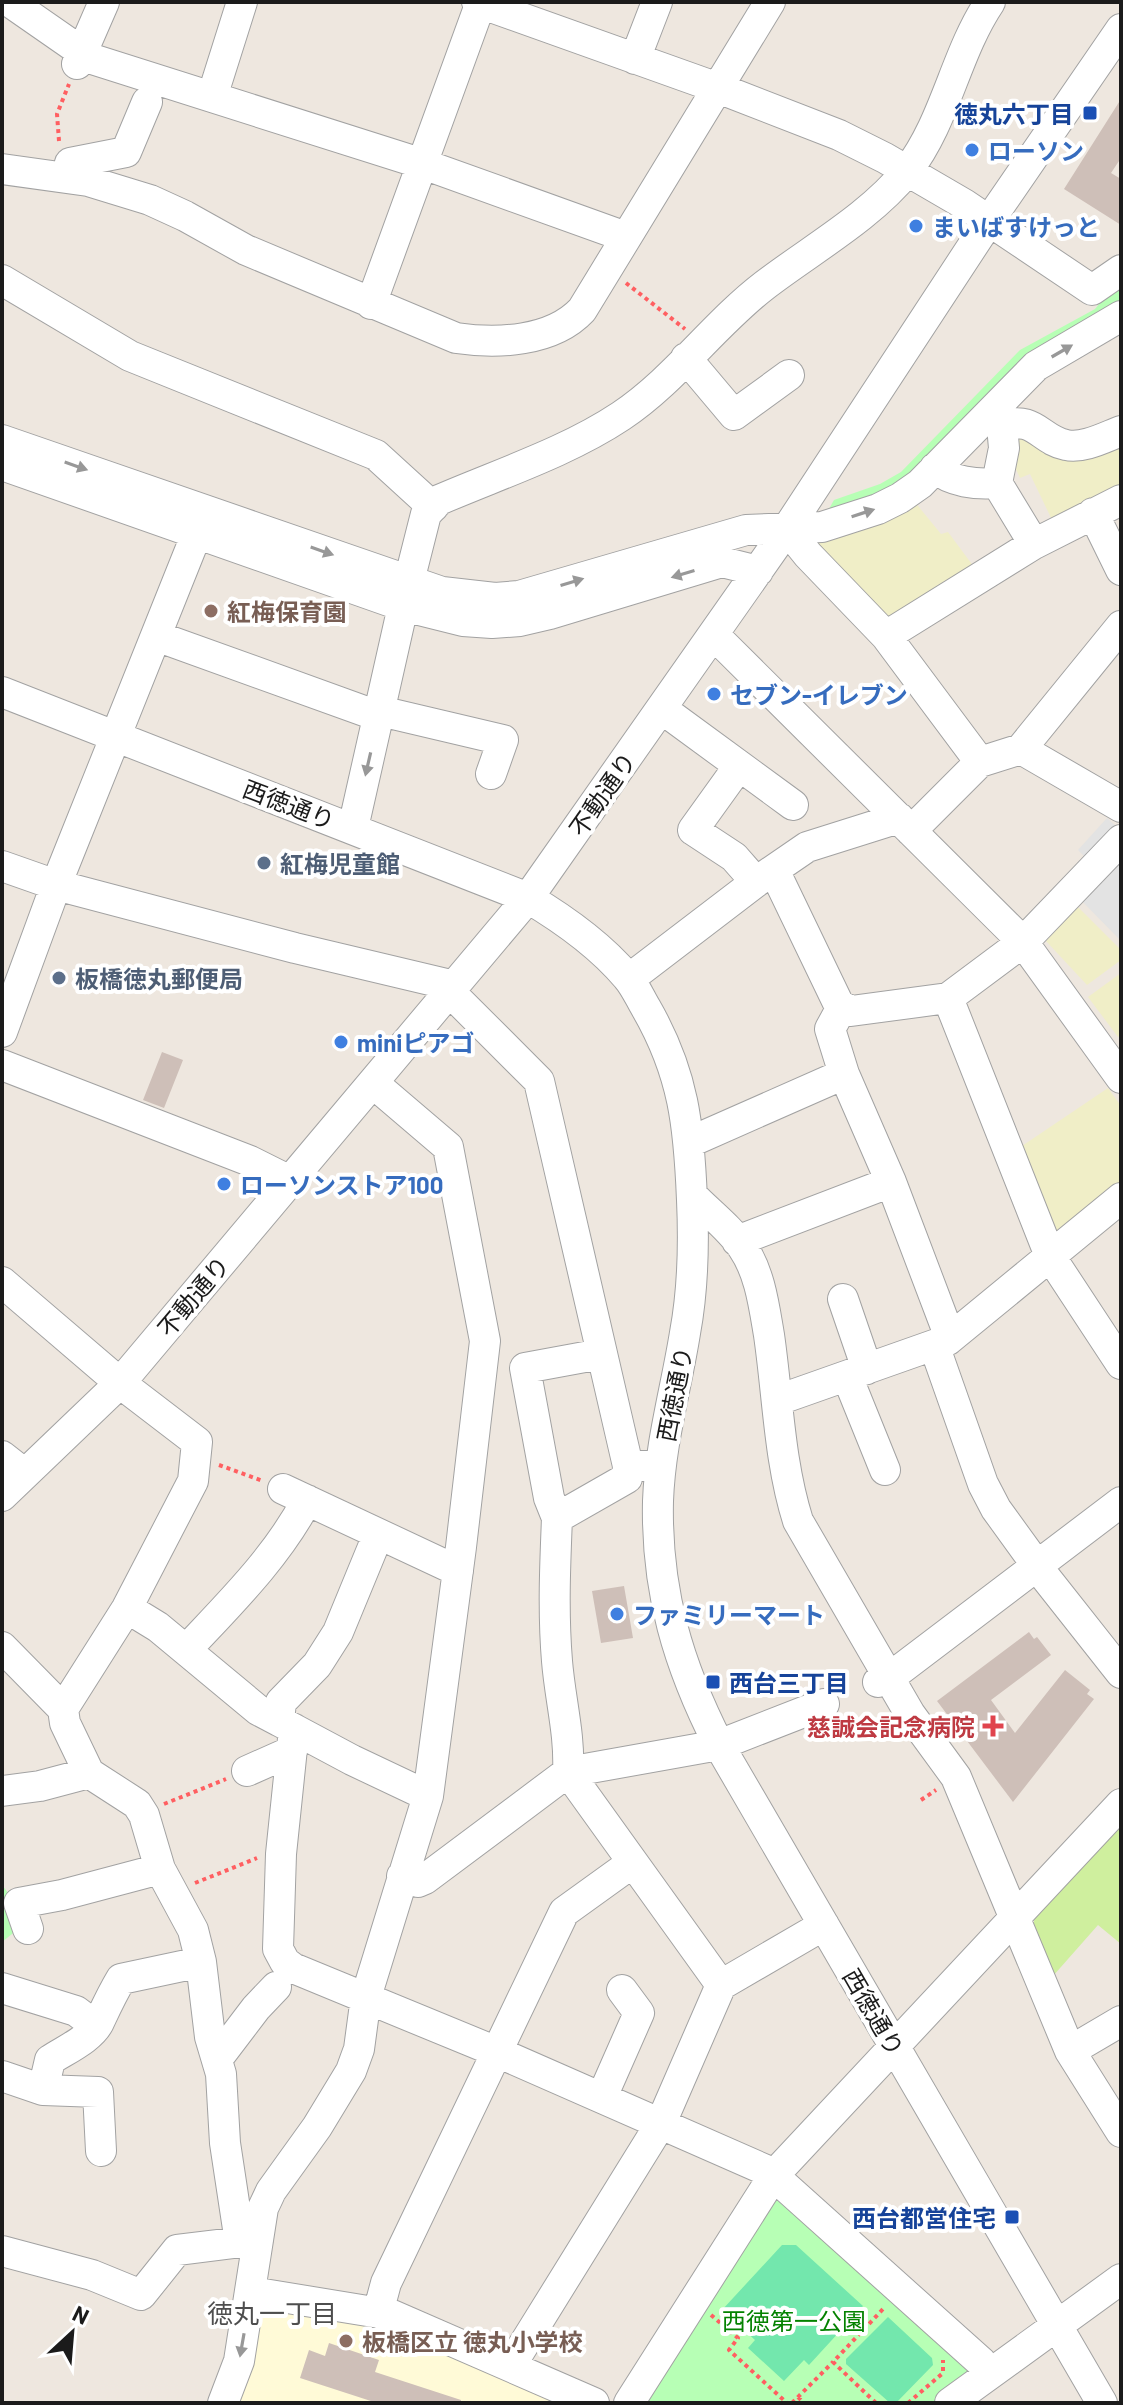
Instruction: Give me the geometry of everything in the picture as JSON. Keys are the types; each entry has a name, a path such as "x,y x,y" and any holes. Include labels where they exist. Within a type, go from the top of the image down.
{"street":[{"path":"10,2 80,58 92,59 151,89 212,97 423,164 626,237"},
{"path":"80,58 104,2"},
{"path":"212,97 242,2"},
{"path":"371,304 480,2 816,125 908,170 989,221 1091,298 1121,270"},
{"path":"635,59 657,2"},
{"path":"2,169 68,175 150,200 246,250 456,338 483,342 513,339 559,328 572,321 582,310 770,2"},
{"path":"353,828 426,514 439,500 572,444 620,416 762,288 872,206 908,170 927,139 971,34 990,2"},
{"name":"不動通り","path":"2,1496 14,1465 120,1383 528,898 787,529 989,221 1121,29"},
{"path":"68,175 85,169 69,168 70,163 126,152 151,89"},
{"path":"2,280 130,356 376,455 433,507"},
{"path":"2,465 197,533 406,593 519,596 746,530 822,527 878,509 920,484 935,468 996,420 1036,366 1120,317"},
{"path":"686,358 734,415 789,375"},
{"path":"996,420 1036,427 1063,445 1078,446 1121,431"},
{"path":"996,420 1004,448 997,483 1034,544"},
{"path":"2,440 406,593 463,621 520,621 722,562 758,571"},
{"path":"935,468 941,474 977,485 997,483"},
{"path":"886,636 1034,544 1121,500"},
{"path":"1093,513 1121,570"},
{"path":"787,529 886,636 980,762"},
{"path":"2,1032 56,885 197,533"},
{"path":"629,979 807,847 905,824 980,762 1021,749 1121,626"},
{"path":"714,635 1023,942 1117,1066"},
{"path":"156,636 379,713 503,740 491,774"},
{"name":"西徳通り","path":"2,692 528,898 582,933 629,979 670,1056 683,1099 690,1142 693,1229 690,1298 661,1466 659,1534 667,1606 687,1677 719,1745 1102,2403"},
{"path":"662,709 793,805"},
{"path":"1021,749 1119,801"},
{"path":"739,766 693,830 765,876 839,1005 851,1011 948,998 1023,942 1121,840"},
{"path":"2,866 56,885 453,989 539,1081 628,1466 627,1478 557,1518"},
{"path":"948,998 1050,1256 1121,1364"},
{"path":"842,1007 830,1029 844,1074 891,1182 946,1327 941,1343 985,1488 996,1509 1121,1673"},
{"path":"2,1065 250,1161 290,1181"},
{"path":"690,1142 844,1074"},
{"path":"249,2241 271,2191 317,2127 351,2071 359,2049 366,1997 428,1796 485,1341 448,1147 373,1083"},
{"path":"737,1241 891,1182"},
{"path":"692,1195 743,1247 756,1276 764,1306 788,1490 798,1521 884,1680 956,1777 1070,2051 1121,2132"},
{"path":"778,1400 941,1343 1121,1198"},
{"path":"2,1282 120,1383 197,1442 199,1458 193,1481 127,1608 63,1709"},
{"path":"843,1299 857,1373 885,1470"},
{"path":"601,1354 525,1368 549,1498 557,1518 555,1624 559,1688 569,1744 568,1772 721,1985"},
{"path":"628,1466 661,1466"},
{"path":"187,1649 246,1587 290,1531 295,1494 458,1571"},
{"path":"884,1680 1121,1502"},
{"path":"218,2058 256,2008 285,1977 285,1962 278,1949 272,1852 288,1734 281,1702 317,1665 338,1632 378,1535"},
{"path":"127,1608 187,1649 288,1734 428,1796"},
{"path":"3,1650 63,1709 65,1723 89,1773 137,1804 167,1880 193,1930 201,1962 210,2037 221,2074 225,2143 249,2241 251,2292 239,2361 223,2403"},
{"path":"402,1876 418,1882 425,1879 568,1772 719,1745 824,1704"},
{"path":"247,1771 288,1734"},
{"path":"2,1791 40,1786 89,1773"},
{"path":"629,2403 774,2175 1121,1804"},
{"path":"378,2313 386,2283 564,1912 632,1863"},
{"path":"28,1929 19,1903 167,1880"},
{"path":"511,2365 661,2123 721,1985 824,1925"},
{"path":"43,2090 50,2060 78,2043 96,2026 121,1979 201,1962"},
{"path":"285,1977 366,1997 602,2097 774,2175 981,2362 990,2374"},
{"path":"2,1988 76,2011 96,2026"},
{"path":"602,2097 639,2013 622,1990"},
{"path":"1070,2051 1121,2021"},
{"path":"2,2076 43,2090 98,2092 101,2151"},
{"path":"2,2251 92,2275 141,2295 177,2250 249,2241"},
{"path":"950,2403 1121,2279"},
{"path":"251,2292 392,2315 594,2403"}],"path":[{"path":"68,175 57,114 80,58"},
{"path":"607,268 678,323"},
{"path":"199,1458 295,1494"},
{"path":"143,1813 247,1771"},
{"path":"167,1880 272,1852"},
{"path":"712,2315 738,2338 729,2350 789,2403 833,2362 885,2306"},
{"path":"908,2403 943,2373 943,2360"},
{"path":"833,2362 876,2403"},
{"path":"798,2397 804,2403"}],"shaded area":[{"path":"1009,434 1121,438 1121,489 1053,522 1030,474 1020,478"},
{"path":"914,501 941,534 948,532 974,567 891,619 880,618 815,549 818,538"},
{"path":"1107,818 1118,828 1088,860 1078,850"},
{"path":"1121,852 1121,941 1079,898"},
{"path":"1078,907 1121,950 1121,960 1087,985 1046,941"},
{"path":"1121,973 1121,1035 1118,1037 1088,997"},
{"path":"1108,1088 1121,1106 1121,1183 1063,1232 1048,1228 1019,1148"},
{"name":"板橋区立 徳丸小学校","path":"269,2302 390,2319 571,2403 237,2403 259,2312"}],"green space":[{"path":"1121,277 1121,309 913,485 822,521 834,500 880,484 901,472 1020,350 1095,309"},
{"path":"1121,1822 1121,1944 1098,1925 1053,1976 1033,1929 1035,1914"},
{"path":"2,1885 12,1898 22,1926 2,1942"},
{"name":"西徳第一公園","path":"783,2198 968,2362 967,2378 933,2403 638,2403 773,2199"},
{"path":"782,2245 796,2245 863,2306 809,2365 804,2360 784,2381 748,2348 755,2340 722,2310"},
{"path":"888,2317 932,2358 933,2365 896,2403 890,2403 846,2364 846,2359"}],"building":[{"path":"1121,99 1121,158 1111,173 1121,179 1121,225 1064,189"},
{"path":"162,1052 183,1060 164,1108 143,1100"},
{"path":"624,1586 633,1638 601,1643 592,1591"},
{"path":"1029,1632 1051,1655 991,1700 1015,1733 1065,1670 1090,1690 1087,1694 1094,1699 1013,1802 937,1701"},
{"path":"329,2343 379,2360 375,2372 461,2400 461,2403 377,2403 300,2378 309,2350 325,2356"}],"place":[{"name":"徳丸六丁目","path":"1090,113"},
{"name":"ローソン","path":"972,150"},
{"name":"まいばすけっと","path":"916,226"},
{"name":"紅梅保育園","path":"211,611"},
{"name":"セブン-イレブン","path":"714,694"},
{"name":"紅梅児童館","path":"264,863"},
{"name":"板橋徳丸郵便局","path":"59,978"},
{"name":"miniピアゴ","path":"341,1042"},
{"name":"ローソンストア100","path":"224,1184"},
{"name":"ファミリーマート","path":"617,1614"},
{"name":"西台三丁目","path":"713,1682"},
{"name":"慈誠会記念病院","path":"993,1726"},
{"name":"西台都営住宅","path":"1012,2217"},
{"name":"板橋区立 徳丸小学校","path":"346,2341"}],"district":[{"name":"徳丸一丁目","path":"272,2312"}]}
